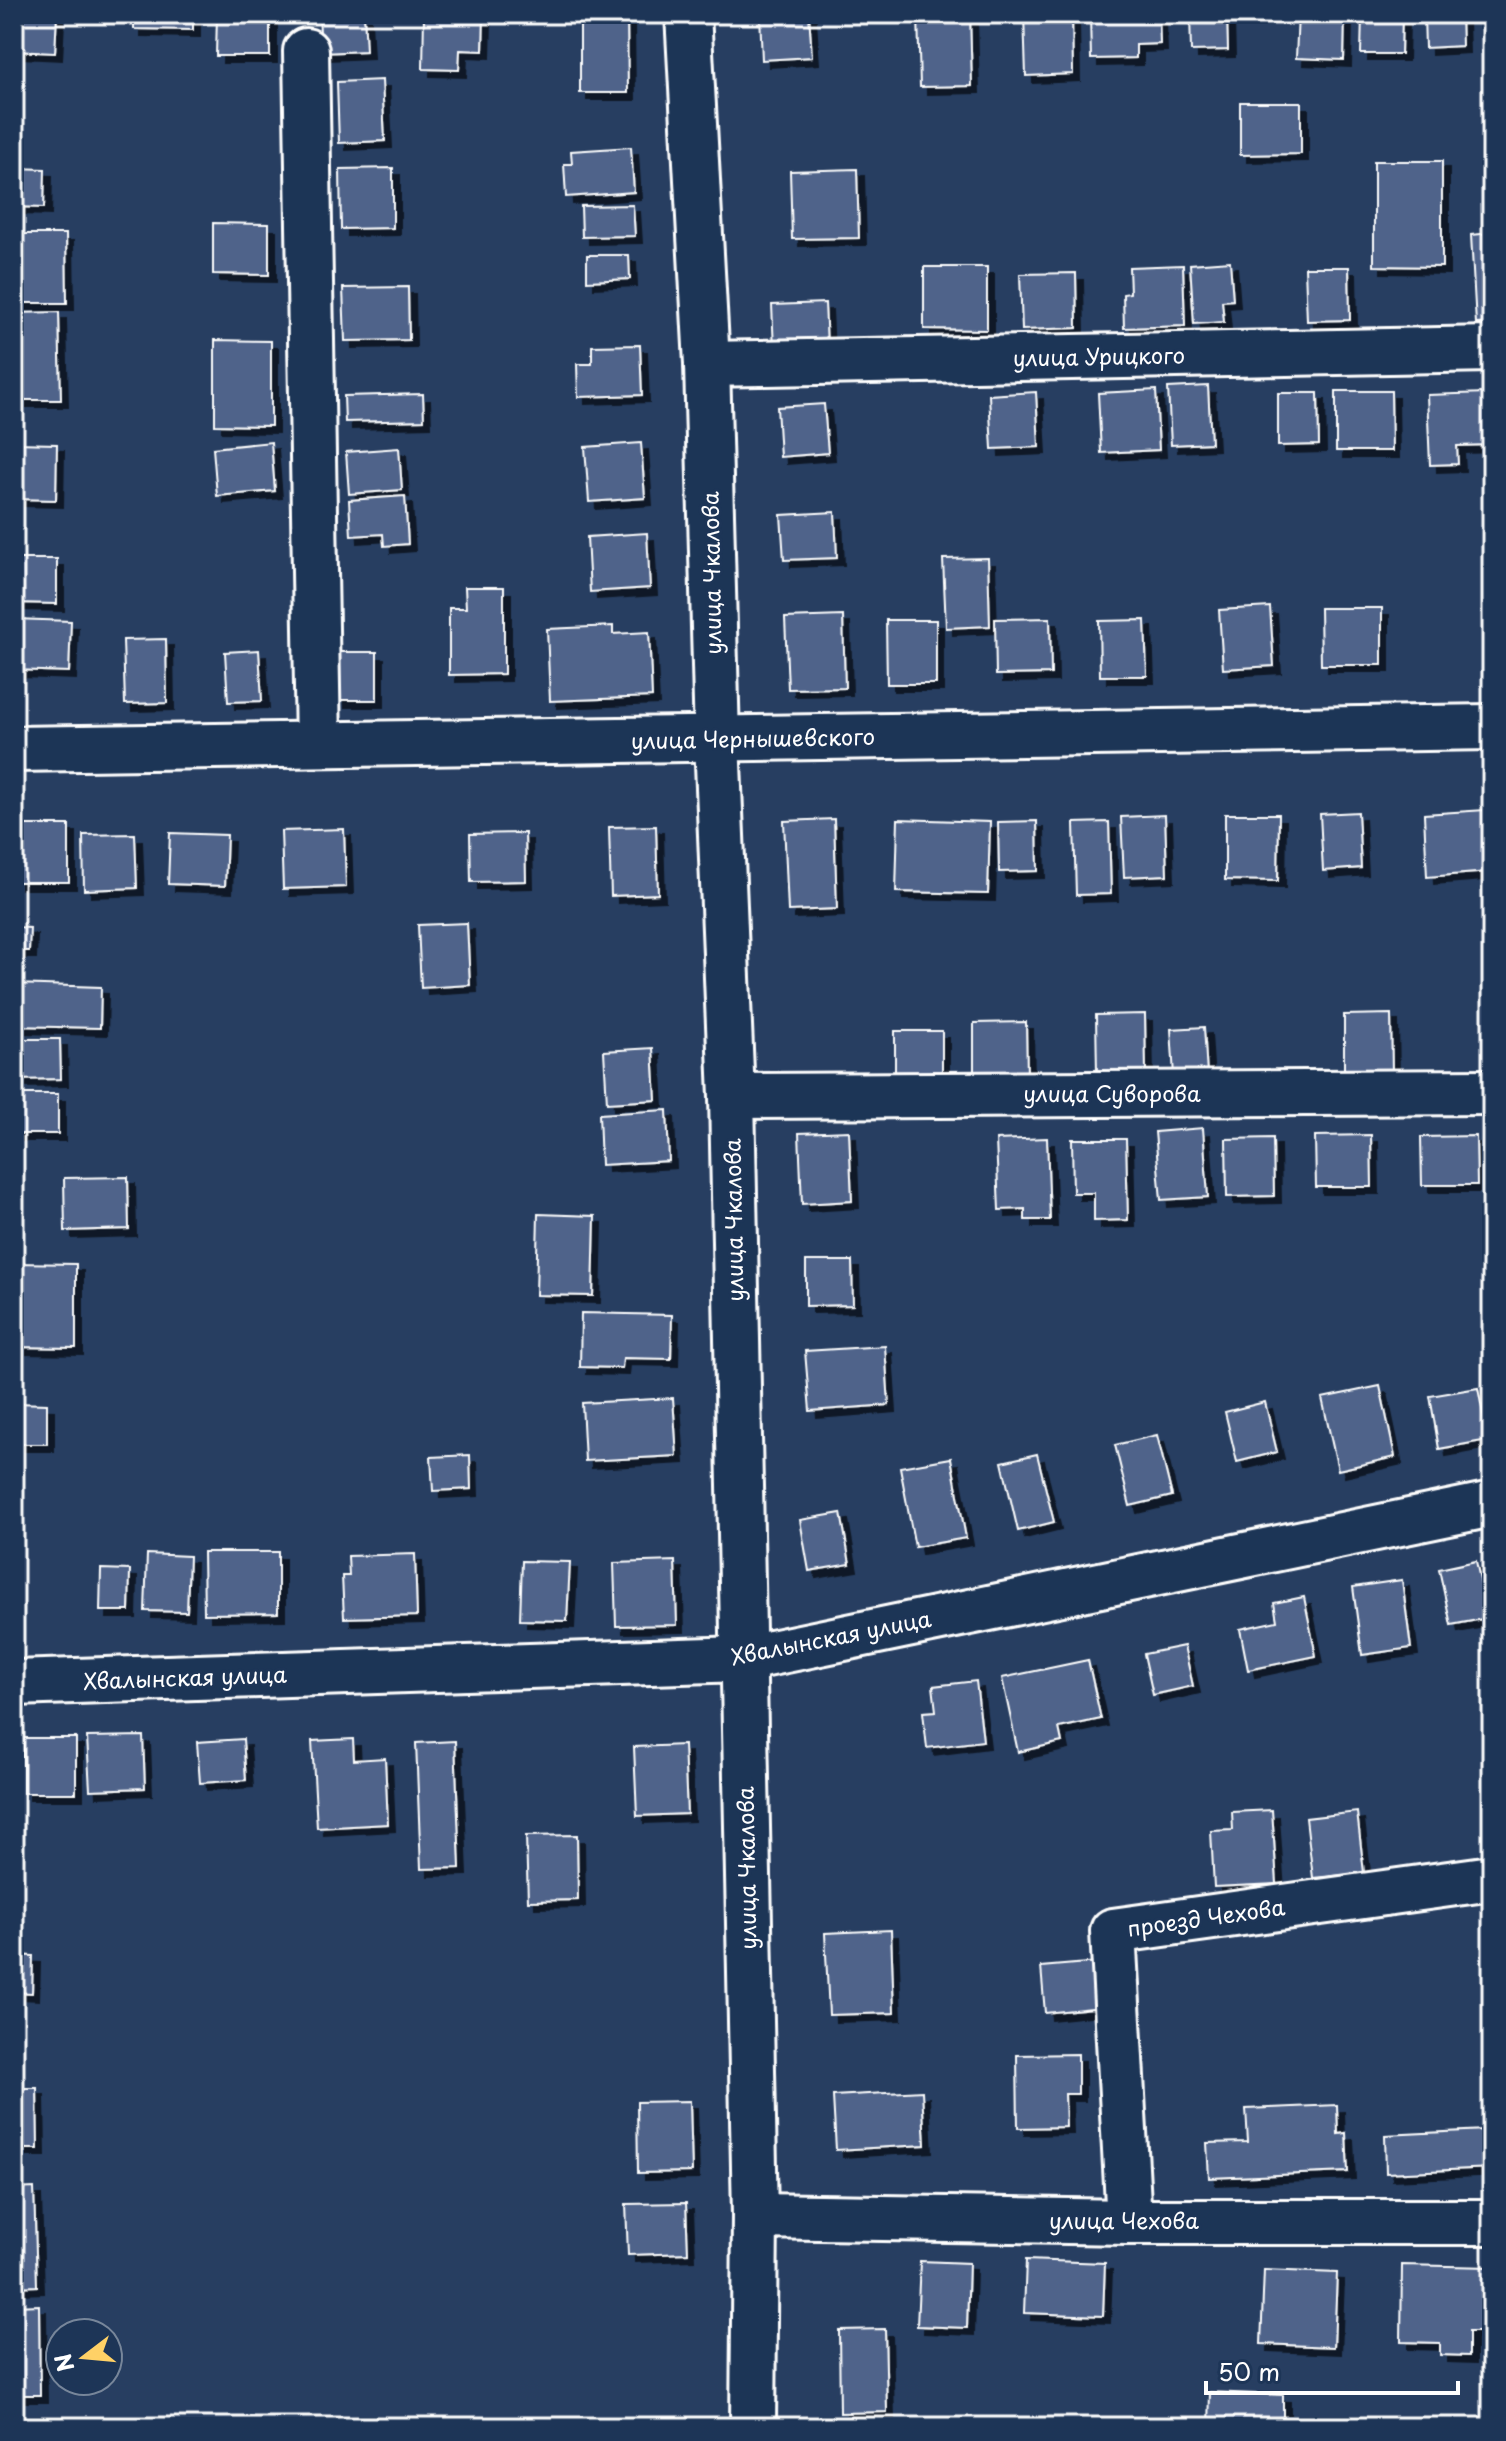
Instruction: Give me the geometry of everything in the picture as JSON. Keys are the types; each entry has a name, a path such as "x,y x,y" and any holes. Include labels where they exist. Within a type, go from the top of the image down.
{"street":[{"name":"улица Чкалова","path":"688,14 707,364 717,740 732,1096 755,2216 753,2427"},
{"path":"306,51 318,744"},
{"name":"улица Урицкого","path":"707,364 1492,349"},
{"name":"улица Чернышевского","path":"14,749 1492,727"},
{"name":"улица Суворова","path":"732,1096 1492,1092"},
{"name":"Хвалынская улица","path":"14,1683 742,1659 1492,1504"},
{"name":"проезд Чехова","path":"1129,2222 1113,1931 1492,1878"},
{"name":"улица Чехова","path":"755,2216 1129,2222 1492,2222"}],"building":[{"path":"14,14 57,14 55,53 14,51"},
{"path":"134,14 193,14 193,30 134,29"},
{"path":"217,14 270,14 270,56 216,56"},
{"path":"319,14 364,14 366,51 321,53"},
{"path":"424,14 484,14 483,51 460,50 459,70 423,69"},
{"path":"580,14 627,14 628,93 580,93"},
{"path":"760,14 809,14 812,57 762,60"},
{"path":"918,14 970,14 972,86 920,87"},
{"path":"1024,14 1072,14 1073,74 1026,76"},
{"path":"1090,14 1159,14 1160,44 1136,45 1136,58 1091,59"},
{"path":"1190,14 1227,14 1228,50 1191,51"},
{"path":"1298,14 1345,14 1344,60 1296,58"},
{"path":"1362,14 1402,14 1401,54 1361,54"},
{"path":"1424,14 1461,14 1462,46 1425,48"},
{"path":"382,80 385,141 339,143 337,82"},
{"path":"1240,102 1301,102 1301,154 1240,155"},
{"path":"631,147 634,192 566,197 564,164 572,164 571,151"},
{"path":"1374,161 1442,161 1442,267 1374,266"},
{"path":"14,168 45,169 44,208 14,207"},
{"path":"393,168 393,228 341,229 340,169"},
{"path":"857,169 859,238 792,239 790,171"},
{"path":"633,205 635,236 582,237 581,206"},
{"path":"213,223 269,224 269,275 213,274"},
{"path":"1492,233 1492,323 1476,324 1471,235"},
{"path":"14,234 66,234 67,303 14,303"},
{"path":"587,255 629,255 630,279 587,281"},
{"path":"1230,261 1233,300 1222,301 1224,322 1194,324 1190,264"},
{"path":"1183,265 1185,326 1124,328 1123,294 1130,293 1129,267"},
{"path":"924,267 987,267 987,330 924,329"},
{"path":"1305,267 1349,267 1350,320 1307,321"},
{"path":"1076,273 1077,328 1022,330 1020,274"},
{"path":"408,287 409,340 345,341 343,288"},
{"path":"825,303 827,346 774,349 772,305"},
{"path":"59,312 61,400 14,400 14,313"},
{"path":"215,340 271,341 271,426 215,425"},
{"path":"640,345 642,395 578,397 577,364 592,364 592,346"},
{"path":"1208,386 1211,443 1171,445 1168,388"},
{"path":"1156,390 1159,450 1101,453 1098,393"},
{"path":"1336,391 1391,391 1392,451 1336,451"},
{"path":"1036,392 1039,447 992,449 989,395"},
{"path":"1278,393 1318,393 1319,445 1278,446"},
{"path":"1487,393 1489,445 1457,446 1458,464 1430,465 1427,395"},
{"path":"423,394 424,420 345,422 344,396"},
{"path":"824,404 828,453 780,457 777,407"},
{"path":"271,442 275,491 217,496 213,448"},
{"path":"14,443 57,444 56,500 14,499"},
{"path":"641,443 645,498 589,502 585,447"},
{"path":"399,448 402,490 349,494 346,452"},
{"path":"405,496 408,544 384,546 383,534 351,536 349,500"},
{"path":"835,512 837,558 784,560 781,515"},
{"path":"647,533 650,588 590,592 587,537"},
{"path":"988,558 990,626 946,628 943,559"},
{"path":"14,559 57,559 57,604 14,603"},
{"path":"465,587 504,587 504,674 449,675 449,608 466,608"},
{"path":"1270,607 1274,666 1223,669 1219,610"},
{"path":"1320,608 1382,608 1382,665 1321,665"},
{"path":"843,616 845,688 788,689 785,618"},
{"path":"1050,618 1051,674 996,675 995,619"},
{"path":"14,619 71,621 69,672 14,670"},
{"path":"886,620 936,620 936,684 887,684"},
{"path":"1145,620 1147,676 1100,676 1099,621"},
{"path":"613,626 613,634 649,632 652,697 550,701 547,629"},
{"path":"166,639 167,703 125,704 123,640"},
{"path":"259,650 262,701 228,702 225,652"},
{"path":"337,652 377,652 377,700 338,700"},
{"path":"1485,810 1489,872 1427,877 1424,814"},
{"path":"1358,812 1361,868 1323,871 1320,814"},
{"path":"1225,814 1279,814 1278,881 1225,880"},
{"path":"1165,815 1167,875 1124,877 1121,817"},
{"path":"834,819 837,909 788,911 784,821"},
{"path":"898,819 990,822 988,894 896,892"},
{"path":"1037,821 1038,871 999,872 998,822"},
{"path":"1109,822 1111,894 1076,895 1074,823"},
{"path":"14,825 69,825 69,882 14,882"},
{"path":"656,826 658,894 611,896 609,827"},
{"path":"344,829 346,887 283,889 281,831"},
{"path":"170,833 227,835 225,886 168,884"},
{"path":"525,833 526,881 471,882 470,834"},
{"path":"135,834 137,888 84,890 83,835"},
{"path":"467,923 470,985 421,988 418,925"},
{"path":"14,927 30,928 29,951 14,951"},
{"path":"14,984 101,987 100,1028 14,1026"},
{"path":"1145,1014 1146,1073 1097,1074 1096,1015"},
{"path":"1391,1014 1392,1072 1344,1072 1344,1015"},
{"path":"1026,1022 1027,1077 974,1077 974,1023"},
{"path":"1204,1027 1207,1074 1174,1076 1171,1029"},
{"path":"895,1031 942,1031 942,1079 895,1078"},
{"path":"14,1039 60,1039 61,1079 14,1080"},
{"path":"653,1048 656,1100 607,1103 604,1051"},
{"path":"14,1094 58,1094 58,1134 14,1134"},
{"path":"667,1110 669,1161 601,1165 599,1114"},
{"path":"1203,1128 1208,1197 1161,1200 1155,1132"},
{"path":"849,1131 852,1201 802,1204 799,1133"},
{"path":"1371,1135 1372,1187 1316,1187 1315,1136"},
{"path":"1476,1136 1477,1185 1422,1185 1421,1137"},
{"path":"1047,1138 1050,1220 1025,1220 1025,1209 999,1210 996,1140"},
{"path":"1273,1138 1274,1196 1227,1197 1226,1139"},
{"path":"1072,1139 1126,1139 1128,1220 1094,1221 1094,1193 1073,1193"},
{"path":"128,1177 129,1229 65,1231 64,1178"},
{"path":"538,1214 595,1216 593,1296 536,1295"},
{"path":"806,1261 852,1261 853,1305 806,1306"},
{"path":"14,1263 76,1264 76,1348 14,1347"},
{"path":"581,1313 672,1315 671,1359 623,1358 622,1368 580,1367"},
{"path":"885,1346 889,1405 810,1411 805,1351"},
{"path":"1380,1386 1395,1457 1338,1470 1322,1398"},
{"path":"1478,1388 1488,1440 1439,1449 1430,1396"},
{"path":"673,1398 677,1456 585,1461 582,1403"},
{"path":"1265,1402 1277,1452 1237,1462 1225,1412"},
{"path":"14,1403 47,1404 47,1444 14,1444"},
{"path":"1157,1435 1172,1496 1130,1506 1115,1445"},
{"path":"1037,1454 1054,1522 1018,1531 1002,1462"},
{"path":"470,1455 471,1489 433,1491 431,1457"},
{"path":"951,1458 966,1538 915,1547 900,1467"},
{"path":"841,1513 850,1564 809,1571 800,1520"},
{"path":"203,1552 278,1552 278,1613 204,1614"},
{"path":"147,1554 189,1556 187,1612 145,1611"},
{"path":"415,1554 417,1616 344,1618 342,1576 349,1576 348,1556"},
{"path":"522,1561 570,1562 567,1621 520,1620"},
{"path":"675,1561 677,1625 616,1626 614,1563"},
{"path":"1476,1561 1488,1618 1451,1625 1439,1569"},
{"path":"101,1569 130,1570 129,1611 100,1611"},
{"path":"1402,1580 1411,1648 1362,1655 1353,1587"},
{"path":"1304,1597 1316,1656 1248,1670 1240,1629 1277,1621 1274,1603"},
{"path":"1184,1646 1193,1686 1153,1695 1144,1654"},
{"path":"1088,1660 1101,1719 1059,1728 1062,1742 1018,1752 1002,1678"},
{"path":"976,1681 983,1741 927,1748 923,1712 936,1711 933,1686"},
{"path":"143,1736 145,1788 90,1790 87,1737"},
{"path":"23,1738 76,1738 76,1793 23,1793"},
{"path":"243,1739 246,1780 200,1783 197,1742"},
{"path":"353,1739 354,1760 385,1758 388,1824 317,1828 312,1741"},
{"path":"455,1741 460,1868 421,1869 416,1743"},
{"path":"684,1745 687,1814 637,1816 634,1747"},
{"path":"1272,1810 1277,1884 1214,1887 1211,1831 1233,1830 1232,1812"},
{"path":"1357,1812 1364,1873 1313,1878 1306,1818"},
{"path":"577,1835 578,1900 528,1901 526,1836"},
{"path":"891,1930 894,2013 829,2015 825,1933"},
{"path":"14,1955 33,1956 32,1993 14,1992"},
{"path":"1098,1962 1102,2007 1045,2013 1041,1967"},
{"path":"1078,2054 1078,2094 1065,2094 1066,2127 1018,2128 1017,2055"},
{"path":"14,2088 37,2088 38,2149 14,2149"},
{"path":"922,2091 925,2145 836,2150 833,2096"},
{"path":"690,2101 692,2172 638,2173 637,2102"},
{"path":"1492,2102 1492,2168 1386,2173 1385,2135 1485,2130 1484,2103"},
{"path":"1337,2105 1338,2134 1346,2133 1348,2172 1209,2178 1207,2143 1248,2142 1246,2109"},
{"path":"34,2188 37,2286 14,2287 14,2189"},
{"path":"686,2203 688,2253 628,2255 626,2204"},
{"path":"1026,2260 1105,2263 1103,2316 1024,2313"},
{"path":"920,2261 969,2263 967,2328 917,2326"},
{"path":"1402,2265 1492,2267 1492,2332 1469,2332 1469,2356 1440,2355 1440,2343 1401,2342"},
{"path":"1264,2270 1337,2273 1334,2347 1261,2344"},
{"path":"39,2305 40,2395 14,2395 14,2306"},
{"path":"885,2329 887,2412 840,2413 839,2330"},
{"path":"1210,2392 1283,2395 1283,2427 1209,2427"}]}
